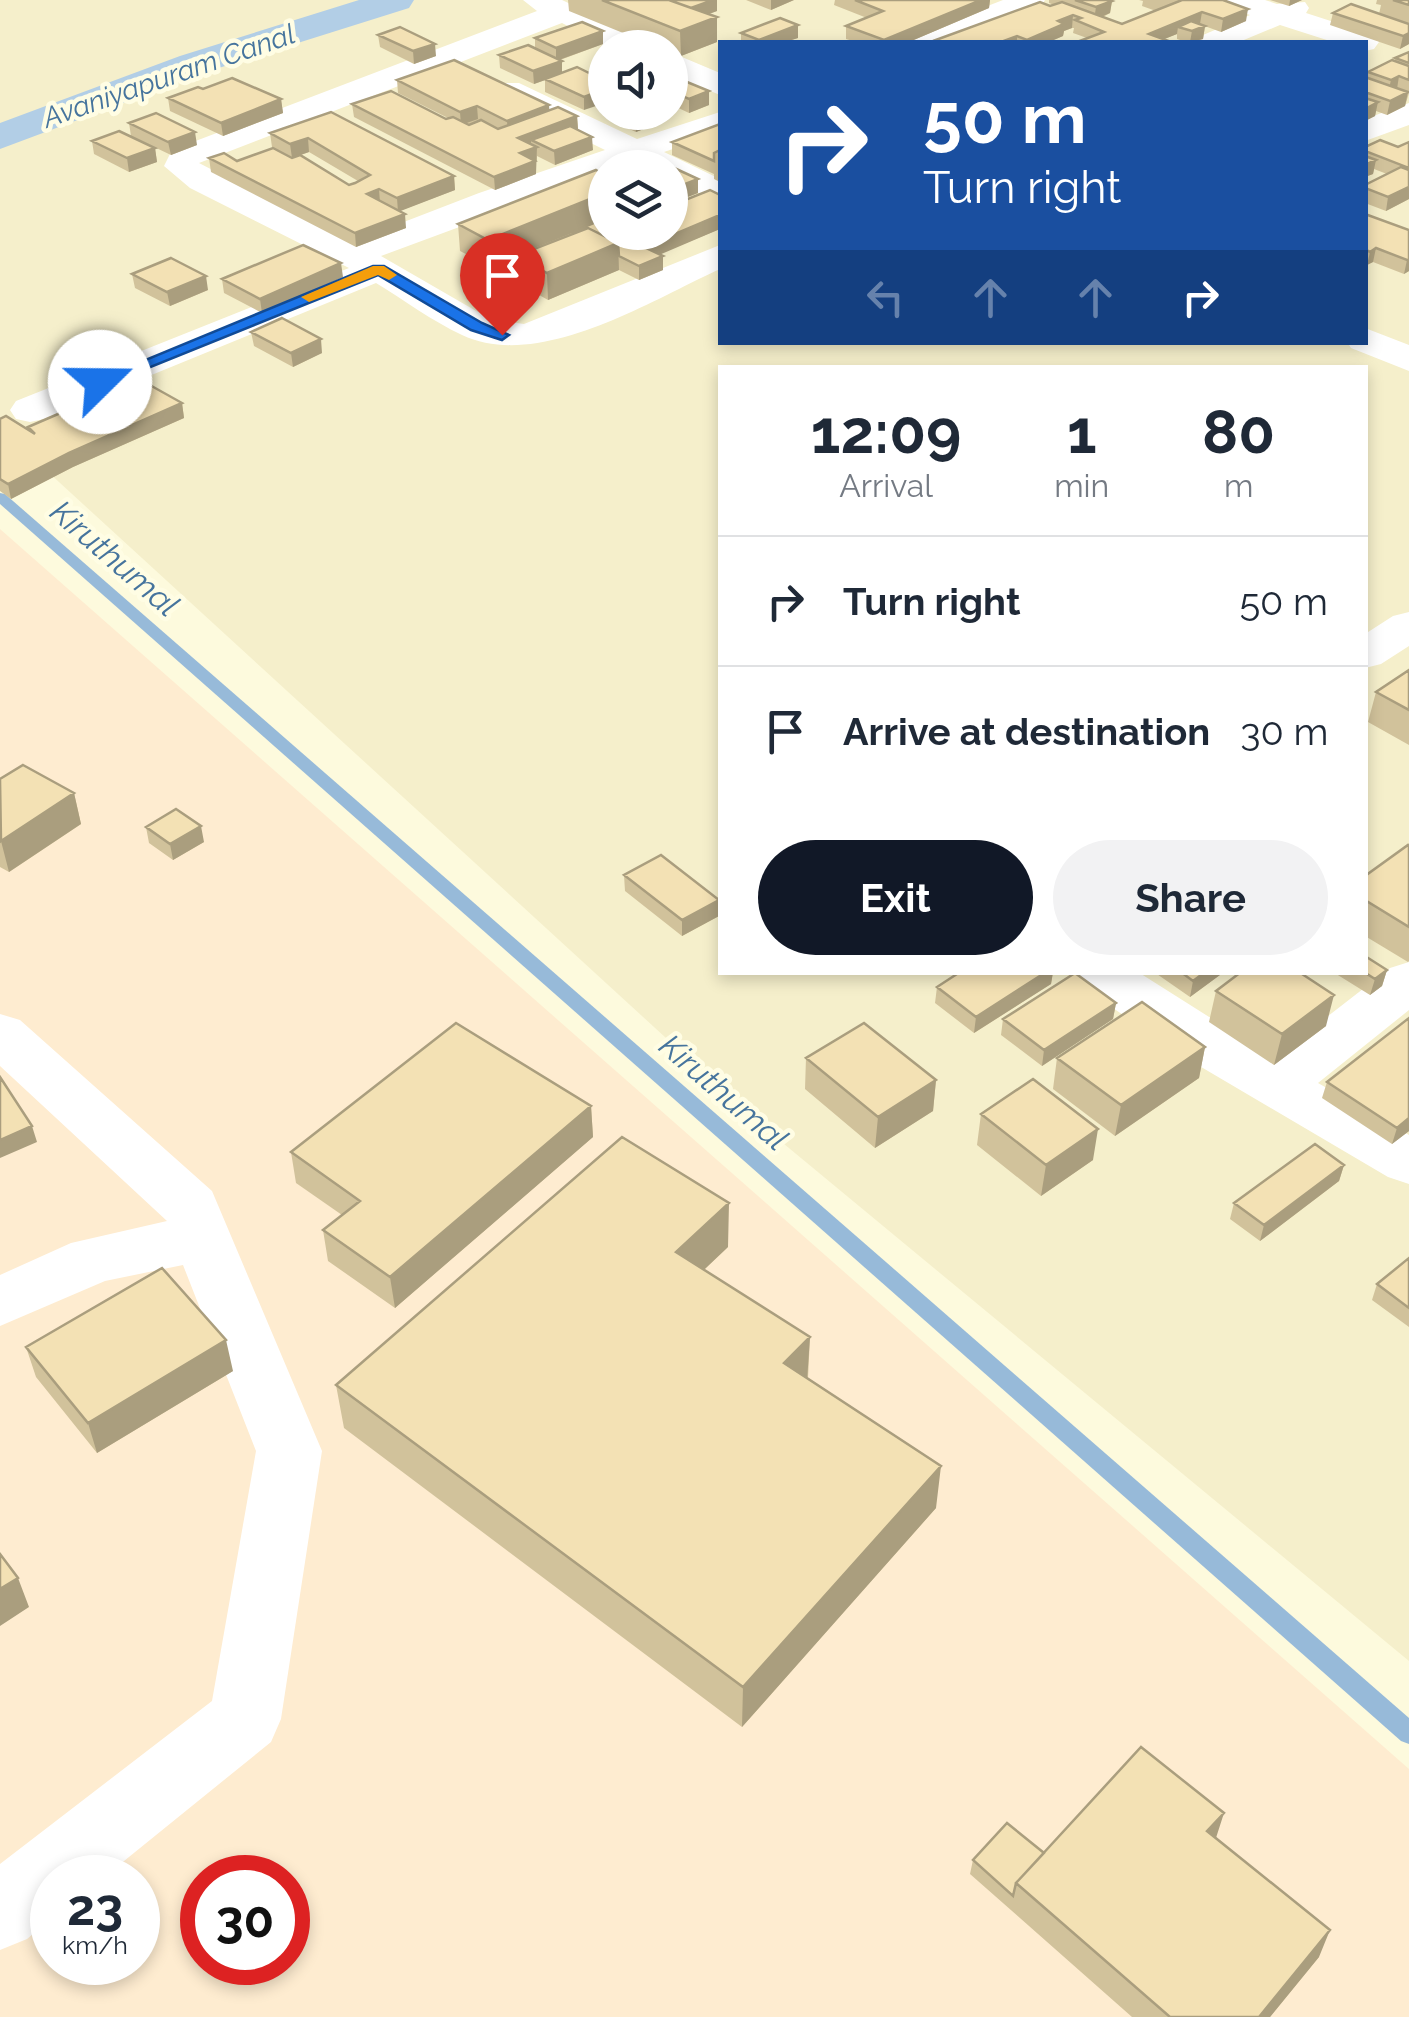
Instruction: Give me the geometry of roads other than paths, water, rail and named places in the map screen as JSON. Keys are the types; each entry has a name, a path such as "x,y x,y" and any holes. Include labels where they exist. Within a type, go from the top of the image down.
{"street":[{"path":"929,40 1030,0"},
{"path":"1234,0 1356,40"},
{"path":"1219,40 1313,0"},
{"path":"600,30 550,6 438,56 197,149 184,157 182,166 202,181 365,262 476,326 502,335 524,336 552,330 718,257"},
{"path":"438,56 638,150 718,123"},
{"path":"688,70 718,84"},
{"path":"305,107 339,124"},
{"path":"30,410 365,262 491,200 588,167"},
{"path":"688,176 718,191"},
{"path":"457,183 491,200"},
{"path":"1368,341 1409,359"},
{"path":"1368,652 1409,626"},
{"path":"1102,975 1211,1048 1409,1162"},
{"path":"1276,1085 1409,981"},
{"path":"0,1034 192,1207 289,1452 245,1718 0,1912"},
{"path":"0,1302 93,1260 204,1237"}],"waterway":[{"name":"Avaniyapuram Canal","path":"0,137 193,64 396,0"},
{"name":"Kiruthumal","path":"0,497 1409,1733"}]}
